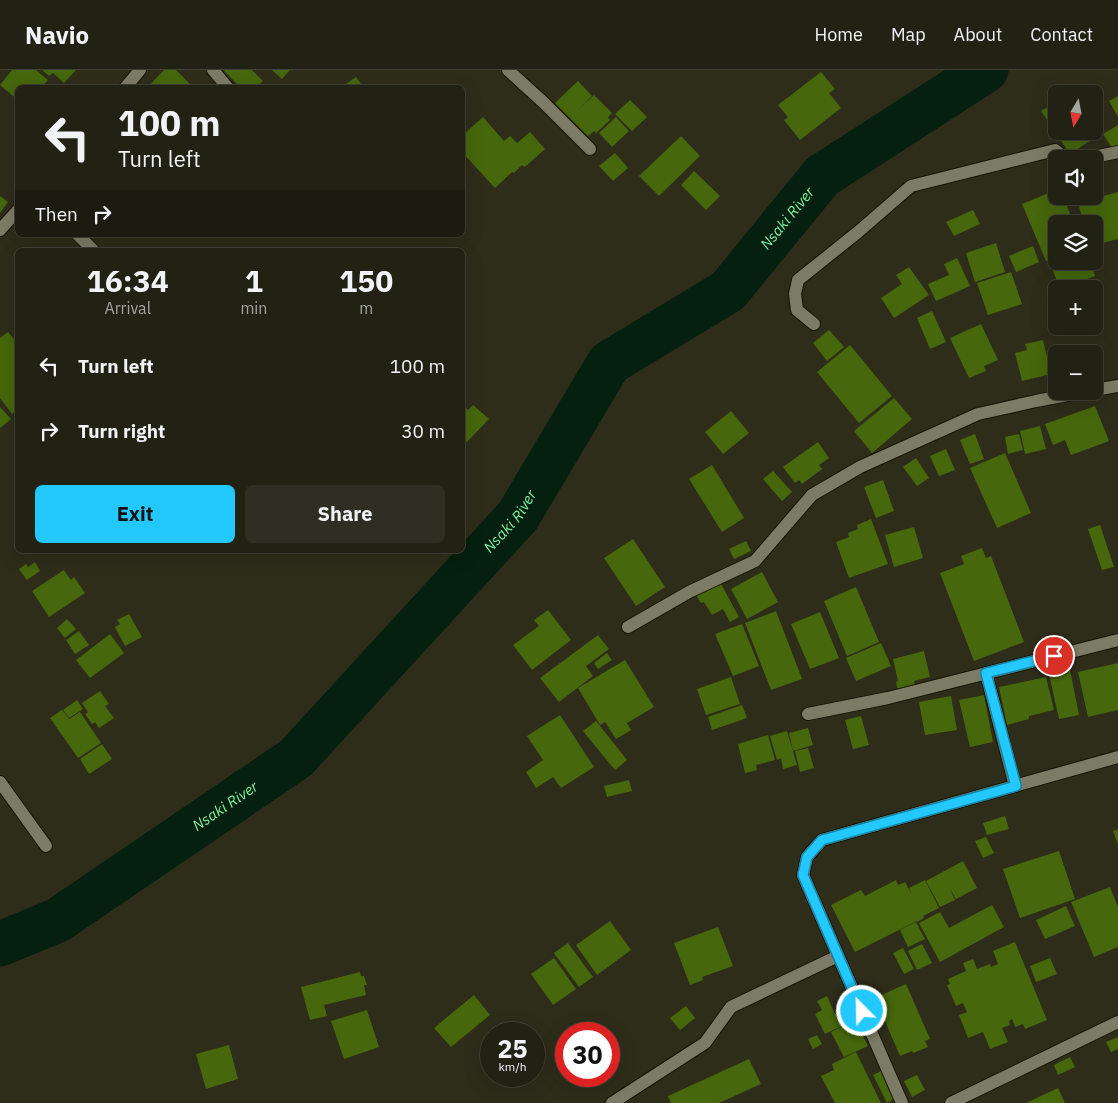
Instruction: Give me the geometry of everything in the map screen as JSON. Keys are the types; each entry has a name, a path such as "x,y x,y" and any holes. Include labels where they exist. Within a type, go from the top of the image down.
{"street":[{"path":"128,85 140,70"},
{"path":"212,70 225,85"},
{"path":"508,70 590,148"},
{"path":"814,324 797,310 795,294 798,280 911,186 1048,152"},
{"path":"1103,155 1118,152"},
{"path":"0,230 15,213"},
{"path":"80,237 91,248"},
{"path":"1103,388 1118,386"},
{"path":"628,626 689,592 755,561 812,494 860,468 978,414 1048,399"},
{"path":"808,714 888,698 1118,640"},
{"path":"986,673 1016,786"},
{"path":"902,1103 803,875 807,857 822,840 1118,757"},
{"path":"0,782 46,846"},
{"path":"612,1103 705,1043 730,1007 838,956"},
{"path":"951,1103 1118,1022"}],"building":[{"path":"12,70 36,70 48,80 44,85 15,85 15,98 0,85"},
{"path":"42,70 76,70 64,83 53,73 49,76"},
{"path":"164,70 176,70 191,85 150,85"},
{"path":"252,70 263,81 259,85 238,85 224,71"},
{"path":"272,70 290,70 282,79"},
{"path":"821,72 835,89 829,93 841,108 800,140 784,120 788,117 778,105"},
{"path":"356,77 362,85 344,85"},
{"path":"578,81 592,96 577,111 594,95 612,113 608,117 610,120 596,133 594,131 588,136 555,103"},
{"path":"1118,96 1118,117 1109,101"},
{"path":"630,100 647,117 632,131 615,114"},
{"path":"1048,107 1048,121 1041,111"},
{"path":"483,117 504,141 510,136 517,143 530,132 545,149 525,167 522,165 514,173 512,172 495,188 465,155 465,133"},
{"path":"616,117 629,131 612,147 599,133"},
{"path":"1118,125 1118,145 1112,148 1103,134"},
{"path":"681,136 700,156 659,196 639,176"},
{"path":"1061,140 1091,140 1076,150 1067,150"},
{"path":"615,153 628,168 613,181 599,166"},
{"path":"694,171 720,196 706,210 681,185"},
{"path":"1118,192 1118,239 1103,243 1103,215 1081,215 1079,205 1103,205 1103,196"},
{"path":"1048,193 1048,205 1067,205 1070,215 1048,215 1048,260 1046,261 1022,204"},
{"path":"0,196 8,202 0,213"},
{"path":"973,210 980,224 954,236 946,222"},
{"path":"996,243 1005,272 975,282 966,253"},
{"path":"1033,246 1039,262 1016,272 1009,256"},
{"path":"957,258 970,286 936,301 928,284 949,275 944,264"},
{"path":"909,267 929,295 894,318 881,298 902,284 896,275"},
{"path":"1053,270 1093,270 1095,276 1084,280 1057,280"},
{"path":"1011,272 1022,304 988,315 977,283"},
{"path":"932,311 946,342 930,349 917,318"},
{"path":"981,324 998,360 984,366 986,371 969,378 950,338"},
{"path":"829,330 844,347 827,361 813,343"},
{"path":"8,332 15,340 15,412 12,414 0,398 0,338"},
{"path":"1043,340 1048,361 1048,375 1022,381 1015,353 1027,350 1025,344"},
{"path":"850,345 892,396 859,423 817,372"},
{"path":"894,398 912,419 872,453 854,431"},
{"path":"473,405 489,419 465,444 465,408 468,410"},
{"path":"1095,406 1109,441 1071,455 1065,440 1053,445 1045,424"},
{"path":"0,407 11,419 0,428"},
{"path":"731,411 749,433 723,454 705,432"},
{"path":"1040,426 1046,449 1025,454 1020,431"},
{"path":"975,434 984,459 970,464 960,440"},
{"path":"1019,434 1023,450 1008,454 1005,437"},
{"path":"818,442 829,458 819,465 822,469 802,484 799,480 795,483 783,467"},
{"path":"946,449 955,470 939,476 930,456"},
{"path":"1005,453 1031,513 997,528 970,468"},
{"path":"916,458 929,478 917,486 903,467"},
{"path":"712,465 744,518 722,532 689,479"},
{"path":"773,471 792,492 782,501 763,479"},
{"path":"883,480 894,511 876,518 864,487"},
{"path":"871,519 888,564 849,578 836,542 849,537 848,533 858,529 857,525"},
{"path":"1100,525 1114,567 1102,570 1088,529"},
{"path":"914,527 923,558 894,567 885,535"},
{"path":"633,539 665,587 636,606 604,558"},
{"path":"746,541 751,551 734,559 729,549"},
{"path":"982,548 986,558 991,556 1024,642 974,661 940,573 964,564 961,556"},
{"path":"35,562 40,571 27,580 19,569 26,564 28,567"},
{"path":"64,570 71,580 74,577 85,593 49,617 32,591"},
{"path":"762,572 778,602 747,619 731,589"},
{"path":"720,582 739,617 730,622 723,609 712,615 704,602 701,603 696,595"},
{"path":"856,587 879,642 847,656 824,601"},
{"path":"548,610 571,640 532,670 513,645 539,626 534,620"},
{"path":"776,611 802,679 771,690 745,623"},
{"path":"820,612 839,658 810,669 791,624"},
{"path":"129,614 142,637 125,646 115,627 120,624 117,620"},
{"path":"67,619 76,629 65,638 57,628"},
{"path":"742,624 759,666 733,676 715,634"},
{"path":"79,631 89,645 75,654 66,640"},
{"path":"110,634 124,653 90,678 76,660"},
{"path":"598,635 609,649 586,666 593,676 559,702 540,678"},
{"path":"881,643 891,666 856,681 846,658"},
{"path":"924,651 930,677 914,681 915,685 898,690 893,659"},
{"path":"607,653 612,660 598,669 594,663"},
{"path":"625,660 654,707 627,723 631,730 616,739 605,722 600,725 578,688"},
{"path":"1118,663 1118,710 1088,717 1078,672"},
{"path":"1070,670 1079,715 1059,719 1049,674"},
{"path":"731,677 740,704 706,715 697,689"},
{"path":"1046,677 1054,710 1029,716 1029,719 1007,725 999,687"},
{"path":"100,691 109,704 105,706 114,718 99,728 95,722 92,724 85,714 88,712 82,703"},
{"path":"984,695 993,742 970,747 959,700"},
{"path":"951,696 957,730 925,735 919,702"},
{"path":"77,700 83,709 69,718 63,710"},
{"path":"742,705 747,718 712,730 708,717"},
{"path":"62,710 69,719 80,712 101,743 78,758 50,718"},
{"path":"560,715 594,767 561,788 553,777 536,788 526,772 543,760 527,736"},
{"path":"861,716 869,745 853,749 845,720"},
{"path":"596,721 627,760 615,770 583,731"},
{"path":"808,728 813,745 793,751 789,733"},
{"path":"787,731 797,765 783,769 781,758 777,760 770,736"},
{"path":"768,735 775,760 756,765 757,770 745,773 738,744"},
{"path":"102,744 112,759 89,774 80,759"},
{"path":"808,748 814,768 800,772 795,751"},
{"path":"629,780 632,791 607,797 604,786"},
{"path":"1005,816 1009,829 987,835 983,823"},
{"path":"1118,829 1118,845 1113,831"},
{"path":"986,837 994,853 983,858 975,841"},
{"path":"1059,851 1075,899 1020,918 1003,869"},
{"path":"963,861 977,888 956,899 950,889 955,900 940,907 926,881"},
{"path":"896,880 898,885 905,882 912,895 909,888 925,880 939,908 923,916 924,918 917,922 855,952 831,905 861,890 865,896"},
{"path":"1110,887 1118,907 1118,947 1094,957 1071,902"},
{"path":"992,905 1004,927 940,962 919,923 940,912 949,928"},
{"path":"1066,906 1075,926 1045,939 1036,920"},
{"path":"610,921 631,950 597,975 576,945"},
{"path":"916,922 925,939 908,947 900,930"},
{"path":"718,927 733,966 702,977 703,980 690,985 674,943"},
{"path":"1015,942 1047,1020 1025,1029 1023,1024 1015,1027 1012,1019 1009,1021 1010,1025 1002,1028 1008,1042 990,1049 983,1032 968,1038 959,1015 967,1012 963,1003 956,1006 947,985 950,984 948,979 966,971 963,963 973,959 977,969 990,964 991,967 998,964 993,951"},
{"path":"568,943 593,977 579,987 554,953"},
{"path":"922,944 932,963 917,970 908,951"},
{"path":"903,948 914,969 904,974 893,953"},
{"path":"554,958 576,989 553,1005 531,974"},
{"path":"1050,958 1057,974 1036,982 1030,966"},
{"path":"360,972 361,976 364,976 367,985 364,985 366,995 324,1005 327,1016 310,1020 301,987"},
{"path":"906,984 930,1039 925,1041 928,1047 900,1056 875,998"},
{"path":"474,995 490,1015 451,1047 434,1028"},
{"path":"827,996 835,1014 838,1012 844,1025 825,1034 815,1014 822,1010 817,1001"},
{"path":"686,1006 695,1018 680,1030 670,1018"},
{"path":"367,1010 379,1047 344,1059 331,1021"},
{"path":"855,1020 868,1046 844,1057 831,1032"},
{"path":"817,1035 822,1044 813,1049 808,1039"},
{"path":"1118,1037 1118,1049 1111,1052 1106,1042"},
{"path":"229,1045 238,1079 206,1089 196,1054"},
{"path":"856,1052 881,1103 835,1103 821,1076 834,1070 832,1064"},
{"path":"1070,1057 1075,1067 1058,1075 1054,1065"},
{"path":"749,1059 761,1084 719,1103 671,1103 668,1096"},
{"path":"881,1071 895,1098 887,1103 873,1075"},
{"path":"917,1075 925,1090 912,1097 904,1081"},
{"path":"1058,1088 1065,1103 1026,1103"}],"waterway":[{"name":"Nsaki River","path":"0,944 58,920 296,758 518,516 609,363 728,291 822,176 986,70"}],"route":[{"path":"862,1011 803,875 807,857 822,840 1016,786 986,673 1054,656"}]}
